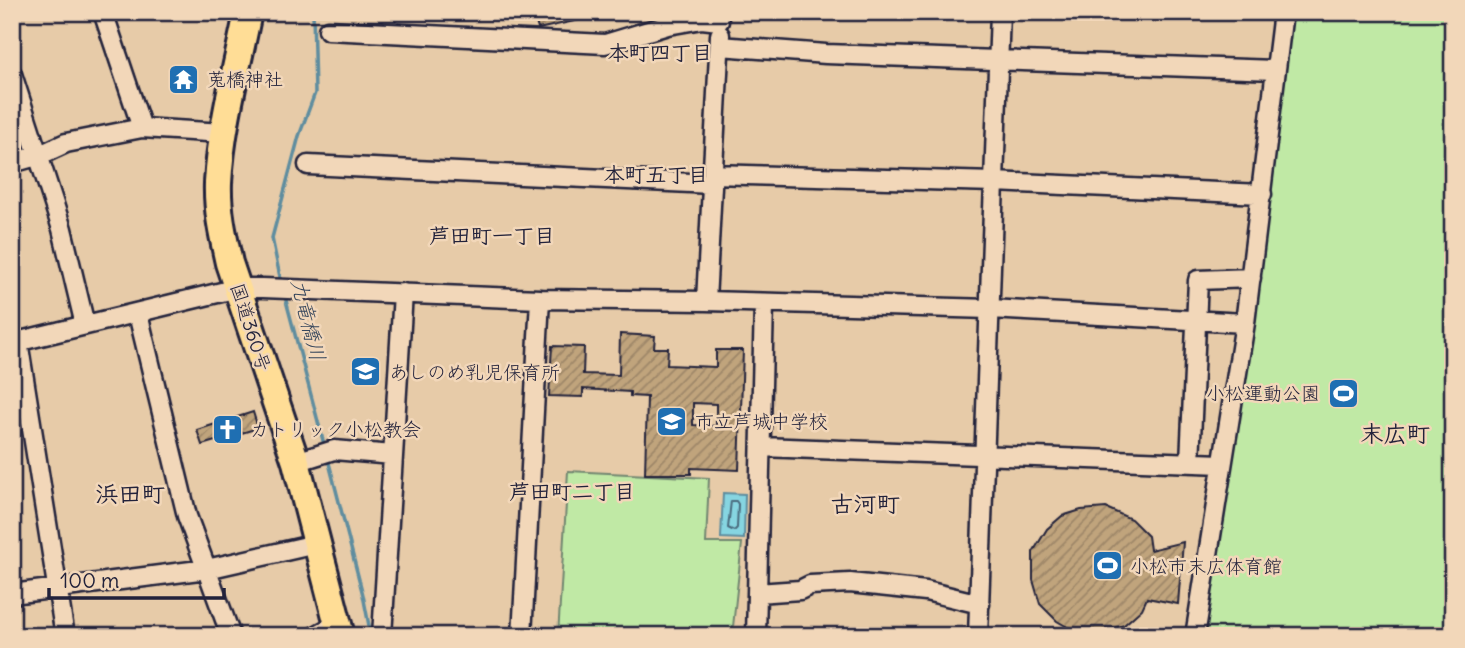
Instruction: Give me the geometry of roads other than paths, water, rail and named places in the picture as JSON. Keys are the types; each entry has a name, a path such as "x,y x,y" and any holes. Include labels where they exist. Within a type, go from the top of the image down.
{"highway":[{"name":"国道360号","path":"248,12 224,133 218,182 219,216 229,263 239,288 316,455 316,544 331,632"}],"street":[{"path":"103,12 142,128"},
{"path":"978,636 1000,12"},
{"path":"1195,636 1245,323 1283,12"},
{"path":"328,30 605,44 668,25 720,17 706,301"},
{"path":"720,46 826,54 1275,70"},
{"path":"12,74 62,229 85,326"},
{"path":"12,163 40,155 66,143 142,128 224,133"},
{"path":"308,165 712,179 995,182 1262,194"},
{"path":"1190,462 1198,280 1251,278"},
{"path":"65,636 15,342 239,288 540,299 990,309 1245,323"},
{"path":"382,636 403,293"},
{"path":"522,636 540,299"},
{"path":"756,636 764,303"},
{"path":"138,314 177,480 231,636"},
{"path":"761,447 1222,464"},
{"path":"316,455 393,455"},
{"path":"12,594 207,569 316,544"},
{"path":"757,593 800,590 810,585 850,583 926,591 980,604"}],"water":[{"path":"723,493 745,494 744,539 721,538"}],"waterway":[{"name":"九竜橋川","path":"281,282 272,238 299,136 315,93 313,12"},
{"name":"九竜橋川","path":"284,293 325,448"},
{"name":"九竜橋川","path":"328,459 371,636"}],"place":[{"name":"莵橋神社","path":"184,79"},
{"name":"あしのめ乳児保育所","path":"366,372"},
{"name":"小松運動公園","path":"1343,393"},
{"name":"市立芦城中学校","path":"672,421"},
{"name":"カトリック小松教会","path":"227,429"},
{"name":"小松市末広体育館","path":"1107,566"}],"district":[{"name":"本町四丁目","path":"660,53"},
{"name":"本町五丁目","path":"656,175"},
{"name":"芦田町一丁目","path":"492,236"},
{"name":"末広町","path":"1395,434"},
{"name":"芦田町二丁目","path":"572,492"},
{"name":"浜田町","path":"130,494"},
{"name":"古河町","path":"865,504"}]}
